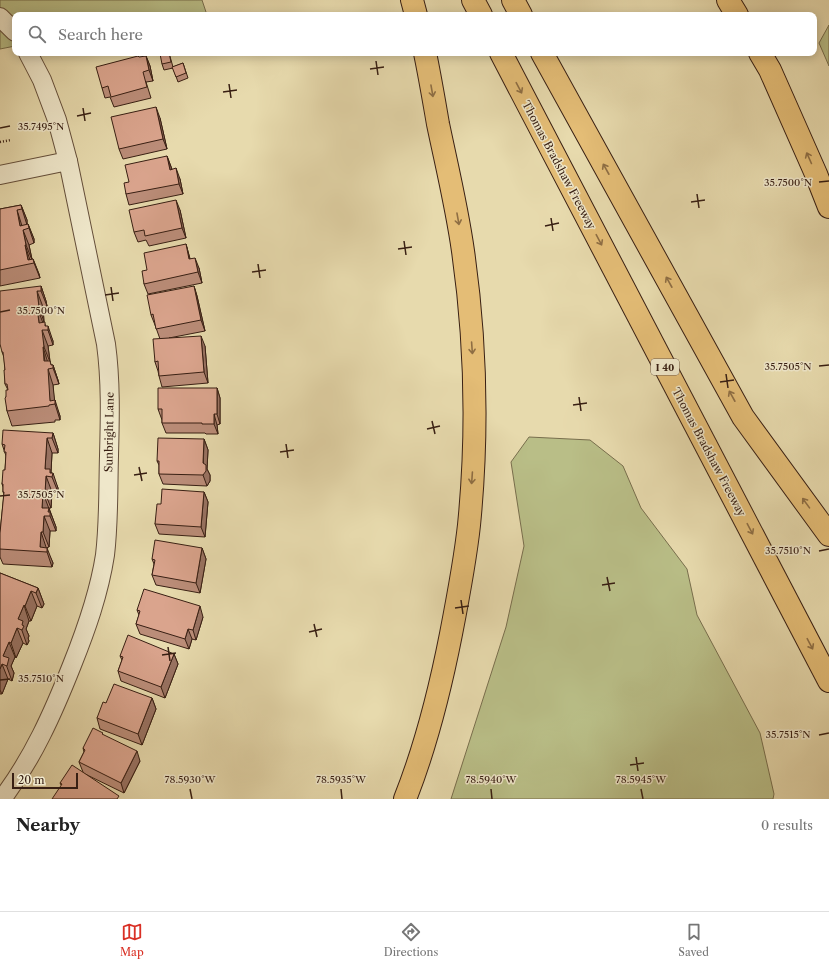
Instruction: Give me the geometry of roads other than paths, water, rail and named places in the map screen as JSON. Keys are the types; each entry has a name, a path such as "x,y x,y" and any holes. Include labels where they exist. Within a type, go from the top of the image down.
{"highway":[{"path":"412,0 415,12"},
{"path":"473,0 479,12"},
{"path":"513,0 520,12"},
{"path":"728,0 735,12"},
{"path":"405,799 433,716 446,662 469,526 474,454 475,406 473,354 463,251 426,56"},
{"name":"Thomas Bradshaw Freeway","path":"503,56 829,681"},
{"path":"544,56 743,417 829,534"},
{"path":"762,56 770,70 829,207"}],"street":[{"path":"0,17 12,29"},
{"name":"Sunbright Lane","path":"2,799 16,781 37,744 55,707 89,621 99,585 108,523 110,373 106,344 68,161 57,120 42,80 30,56"},
{"path":"0,175 68,161"}]}
